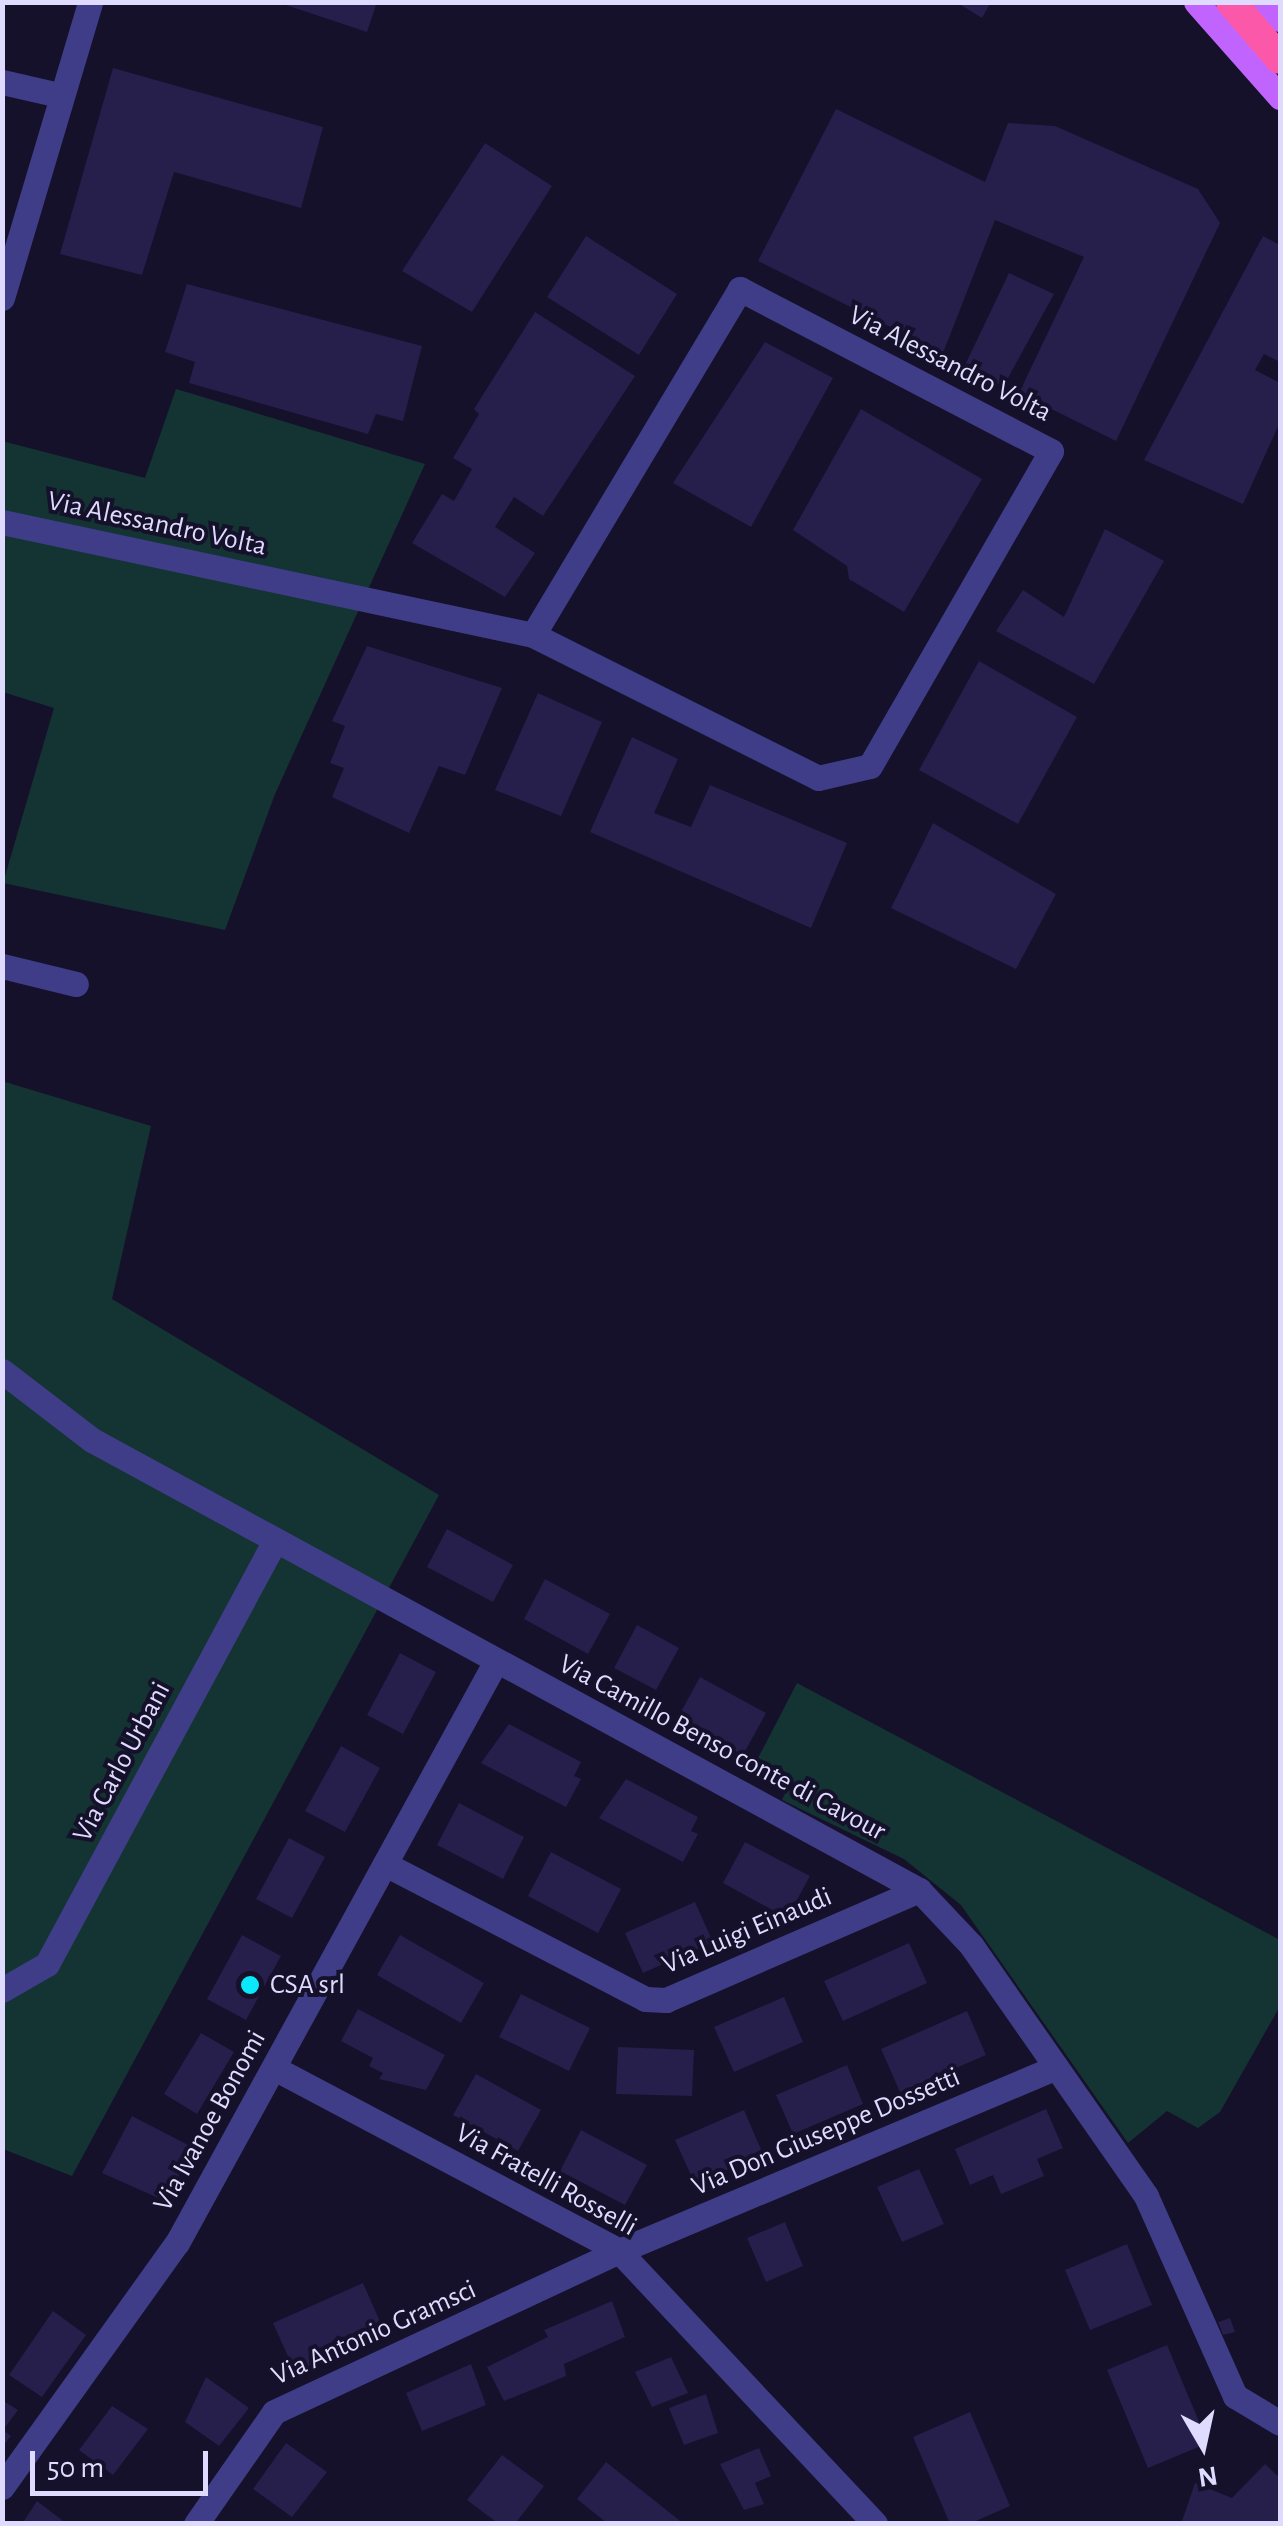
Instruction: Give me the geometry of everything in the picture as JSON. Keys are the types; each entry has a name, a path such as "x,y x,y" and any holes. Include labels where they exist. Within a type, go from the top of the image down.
{"highway":[{"path":"1230,2 1280,59"}],"main road":[{"path":"1196,2 1280,97"},
{"path":"1265,2 1280,19"}],"street":[{"path":"2,298 59,95 90,3"},
{"path":"2,82 59,95"},
{"name":"Via Alessandro Volta","path":"2,522 534,635 818,778 870,766 1051,450 740,289 534,635"},
{"path":"2,966 76,984"},
{"name":"Via Camillo Benso conte di Cavour","path":"2,1371 92,1440 919,1890 971,1944 1146,2196 1220,2372 1235,2396 1280,2424"},
{"name":"Via Carlo Urbani","path":"2,1990 48,1964 275,1541"},
{"name":"Via Ivanoe Bonomi","path":"2,2486 177,2243 496,1661"},
{"name":"Via Luigi Einaudi","path":"386,1864 645,2000 666,2000 919,1890"},
{"name":"Via Don Giuseppe Dossetti","path":"618,2251 1056,2067"},
{"name":"Via Fratelli Rosselli","path":"274,2068 618,2251 875,2524"},
{"path":"568,2277 576,2227"},
{"name":"Via Antonio Gramsci","path":"196,2524 274,2412 618,2251"}],"green space":[{"path":"176,389 425,464 275,794 225,930 3,883 54,708 3,692 2,441 145,478"},
{"path":"2,1081 151,1126 112,1299 439,1495 72,2176 3,2149"},
{"path":"797,1683 1280,1940 1280,2006 1220,2112 1198,2128 1167,2111 1128,2143 961,1905 904,1859 782,1800 791,1781 756,1762"}],"building":[{"path":"277,2 377,2 367,32"},
{"path":"956,2 991,2 982,18"},
{"path":"113,68 323,127 301,208 174,172 142,275 60,254"},
{"path":"836,109 985,182 1008,123 1055,126 1198,189 1220,223 1116,441 1019,393 1084,257 995,220 943,353 758,261"},
{"path":"485,143 552,186 472,312 402,271"},
{"path":"586,236 677,294 639,355 547,297"},
{"path":"1263,236 1280,245 1280,362 1264,354 1255,370 1280,383 1280,422 1243,504 1144,460"},
{"path":"1009,273 1054,294 1003,387 966,363"},
{"path":"187,284 422,346 403,421 376,414 368,434 189,383 195,362 165,352"},
{"path":"535,312 635,376 543,516 514,497 495,527 535,553 505,597 412,543 442,494 454,501 472,469 453,458 479,414 474,409"},
{"path":"765,342 833,378 751,527 673,483"},
{"path":"861,409 982,479 904,612 849,579 847,566 793,530"},
{"path":"1105,529 1164,561 1094,684 996,631 1023,590 1064,617"},
{"path":"367,646 502,688 465,775 439,766 409,833 332,797 344,768 330,763 345,726 332,721"},
{"path":"979,661 1077,717 1018,824 919,770"},
{"path":"538,693 602,722 561,816 495,790"},
{"path":"632,737 678,759 654,813 691,827 710,785 847,843 811,928 590,832"},
{"path":"933,823 1056,894 1016,969 891,908"},
{"path":"447,1529 513,1565 493,1602 427,1567"},
{"path":"545,1579 610,1614 588,1654 524,1619"},
{"path":"637,1625 679,1648 656,1690 614,1668"},
{"path":"400,1653 436,1672 403,1734 367,1715"},
{"path":"700,1677 766,1713 743,1755 677,1719"},
{"path":"509,1724 581,1762 574,1776 581,1779 566,1807 481,1763"},
{"path":"341,1746 380,1768 345,1832 305,1811"},
{"path":"626,1779 698,1817 691,1831 698,1834 683,1862 599,1818"},
{"path":"459,1803 524,1837 503,1879 437,1845"},
{"path":"289,1838 325,1857 292,1918 256,1899"},
{"path":"745,1842 810,1876 787,1918 723,1883"},
{"path":"551,1852 621,1889 598,1933 528,1896"},
{"path":"695,1902 713,1942 643,1973 625,1933"},
{"path":"242,1935 281,1956 246,2020 207,1999"},
{"path":"400,1935 484,1983 461,2023 377,1975"},
{"path":"909,1943 927,1983 843,2021 824,1981"},
{"path":"521,1994 590,2028 569,2071 499,2037"},
{"path":"784,1997 803,2042 734,2072 714,2027"},
{"path":"358,2009 445,2055 426,2090 379,2079 383,2073 369,2066 373,2058 341,2041"},
{"path":"967,2011 986,2055 900,2092 881,2049"},
{"path":"201,2033 234,2052 197,2114 164,2094"},
{"path":"618,2047 694,2050 692,2096 616,2094"},
{"path":"847,2065 863,2104 793,2134 776,2095"},
{"path":"476,2074 541,2110 518,2151 453,2115"},
{"path":"1046,2109 1063,2148 1037,2159 1044,2176 1001,2194 993,2175 970,2185 955,2149"},
{"path":"744,2110 763,2154 695,2184 675,2140"},
{"path":"132,2116 194,2148 165,2201 102,2173"},
{"path":"581,2130 647,2165 625,2205 560,2171"},
{"path":"919,2169 944,2224 902,2242 877,2187"},
{"path":"785,2222 803,2266 766,2282 747,2238"},
{"path":"1127,2244 1152,2305 1090,2330 1065,2270"},
{"path":"363,2283 385,2333 295,2372 273,2323"},
{"path":"612,2301 625,2337 564,2364 566,2376 504,2401 487,2367 548,2337 544,2330"},
{"path":"53,2311 86,2335 42,2397 9,2375"},
{"path":"1230,2318 1235,2332 1223,2335 1218,2322"},
{"path":"1167,2345 1208,2443 1148,2468 1107,2370"},
{"path":"671,2357 688,2393 652,2407 635,2372"},
{"path":"471,2364 486,2405 422,2431 406,2393"},
{"path":"206,2377 249,2408 219,2446 185,2422"},
{"path":"706,2394 718,2433 684,2445 669,2408"},
{"path":"2,2400 18,2410 3,2430 11,2436 2,2447"},
{"path":"112,2406 148,2429 113,2475 79,2450"},
{"path":"970,2412 1010,2506 969,2524 950,2524 913,2437"},
{"path":"286,2443 327,2472 292,2517 253,2489"},
{"path":"759,2448 771,2476 755,2483 764,2504 744,2510 720,2464"},
{"path":"502,2455 544,2486 515,2524 499,2524 467,2500"},
{"path":"606,2462 684,2524 608,2524 577,2499"},
{"path":"1265,2464 1280,2478 1280,2524 1181,2524 1195,2483 1232,2498"},
{"path":"37,2501 67,2524 22,2524"}],"place":[{"name":"CSA srl","path":"250,1985"}]}
